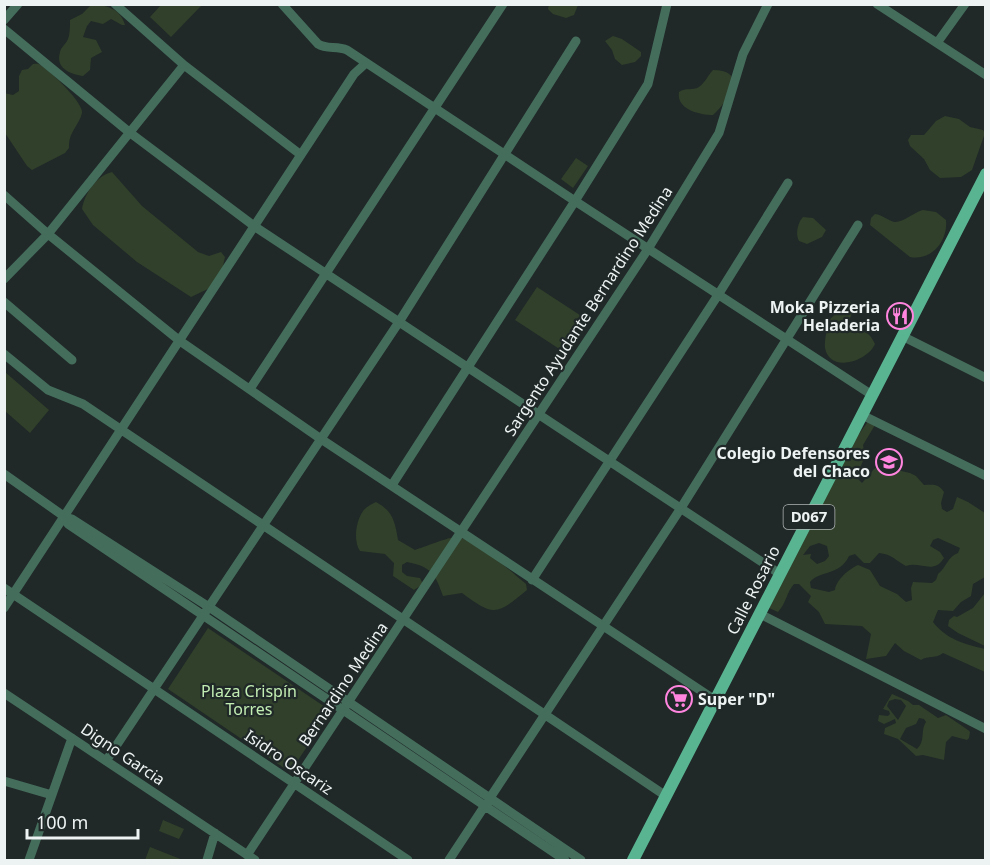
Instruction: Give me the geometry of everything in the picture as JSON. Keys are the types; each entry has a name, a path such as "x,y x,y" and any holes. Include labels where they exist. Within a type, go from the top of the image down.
{"main road":[{"name":"Calle Rosario","path":"633,861 985,178"}],"street":[{"path":"4,20 18,4"},
{"path":"115,4 184,65 301,155"},
{"path":"282,4 324,48 342,48 366,63 872,395"},
{"path":"250,389 437,108 503,4"},
{"path":"392,485 648,84 667,4"},
{"name":"Sargento Ayudante Bernardino Medina","path":"404,620 648,249 719,133 743,54 768,4"},
{"path":"877,4 986,75"},
{"path":"937,43 965,4"},
{"path":"4,29 129,132 254,226 780,574"},
{"path":"106,761 399,321 576,41"},
{"path":"4,608 354,74 366,63"},
{"path":"4,279 48,234 184,65"},
{"path":"532,580 718,295 788,183"},
{"path":"4,195 48,234 180,341 321,439 715,700"},
{"path":"449,861 681,508 858,225"},
{"path":"4,302 72,360"},
{"path":"902,336 985,378"},
{"path":"4,354 48,390 78,400 666,796"},
{"path":"862,415 986,476"},
{"path":"4,474 64,517 72,519 488,802 581,861"},
{"name":"Isidro Oscariz","path":"4,588 408,861"},
{"path":"760,614 986,729"},
{"name":"Bernardino Medina","path":"251,858 294,784 404,620"},
{"name":"Digno Garcia","path":"4,693 251,858"},
{"path":"29,861 72,738"},
{"path":"4,781 52,795"},
{"path":"488,802 565,861"},
{"path":"207,861 215,833"}],"green space":[{"path":"549,4 578,5 574,15 566,18 553,14 548,9"},
{"path":"91,5 102,5 116,11 125,25 111,19 103,24 91,21 83,37 96,40 102,52 91,58 90,70 83,76 65,70 59,58 69,37 70,20 82,14"},
{"path":"161,5 202,5 171,37 150,17"},
{"path":"613,36 622,39 641,52 641,56 635,62 622,65 615,59 605,41"},
{"path":"33,64 41,65 59,80 78,102 82,113 65,153 32,170 5,133 4,93 13,95 19,91 19,76 22,70 28,69"},
{"path":"713,70 724,71 731,75 732,88 724,102 713,115 701,114 685,107 679,98 679,92 699,87"},
{"path":"945,116 959,119 970,127 983,130 985,133 972,170 961,177 940,178 930,170 924,159 910,146 908,140 911,135 924,135 936,121"},
{"path":"576,158 588,166 573,188 561,179"},
{"path":"112,172 142,206 198,252 209,256 221,252 225,257 221,275 214,286 191,297 137,262 93,225 82,209 83,203 96,181"},
{"path":"923,210 936,212 946,220 941,242 932,253 925,256 910,257 870,225 871,218 875,214 897,222"},
{"path":"803,217 813,218 826,230 822,237 807,244 799,241 798,228"},
{"path":"537,287 589,321 567,354 515,320"},
{"path":"849,301 854,304 854,307 847,327 866,333 875,344 871,350 857,360 841,363 828,356 825,348 827,322"},
{"path":"5,372 49,410 30,433 5,411"},
{"path":"872,416 875,425 863,445 865,456 858,473 858,479 862,483 879,466 910,473 924,485 935,485 942,489 944,492 942,509 947,512 953,509 957,497 985,513 985,577 973,584 971,596 953,611 938,610 933,622 950,637 985,649 985,672 943,653 921,660 895,643 886,656 866,659 871,634 862,626 825,624 819,612 808,602 811,596 799,584 791,587 778,612 767,607 851,445","holes":["938,538 960,548 958,553 949,560 932,583 913,582 912,600 906,602 897,594 880,586 870,570 858,565 844,575 835,590 829,592 811,588 810,582 814,578 841,567 849,556 855,554 864,563 870,563 879,553 891,556 906,566 936,566 944,558 940,552 930,546 933,540","819,543 827,546 829,556 825,561 817,564 810,558 811,554 803,555 810,546"]},
{"path":"376,502 386,509 392,518 398,540 415,550 453,537 464,539 502,564 526,584 527,590 502,608 489,609 462,593 443,596 438,582 427,569 407,562 402,565 402,572 407,576 420,578 423,584 414,590 393,576 394,563 385,554 360,551 358,547 356,531 361,515 364,510"},
{"path":"985,593 985,646 948,626 949,620 973,608"},
{"name":"Plaza Crispín Torres","path":"208,628 331,711 290,772 168,689"},
{"path":"892,694 913,705 919,705 938,718 946,715 970,732 969,738 967,740 952,736 946,742 944,760 923,755 916,756 898,739 884,734 885,728 896,723 895,719 884,724 878,721 879,715 888,716 890,714 889,711 883,709","holes":["901,700 906,706 898,720 887,706 889,701","919,718 926,722 920,746 917,749 900,739 906,728 916,724"]},
{"path":"163,820 184,829 179,839 159,831"},
{"path":"150,847 183,860 145,860"}],"place":[{"name":"Moka Pizzeria Heladeria","path":"900,316"},
{"name":"Colegio Defensores del Chaco","path":"889,462"},
{"name":"Super \"D\"","path":"679,699"}]}
